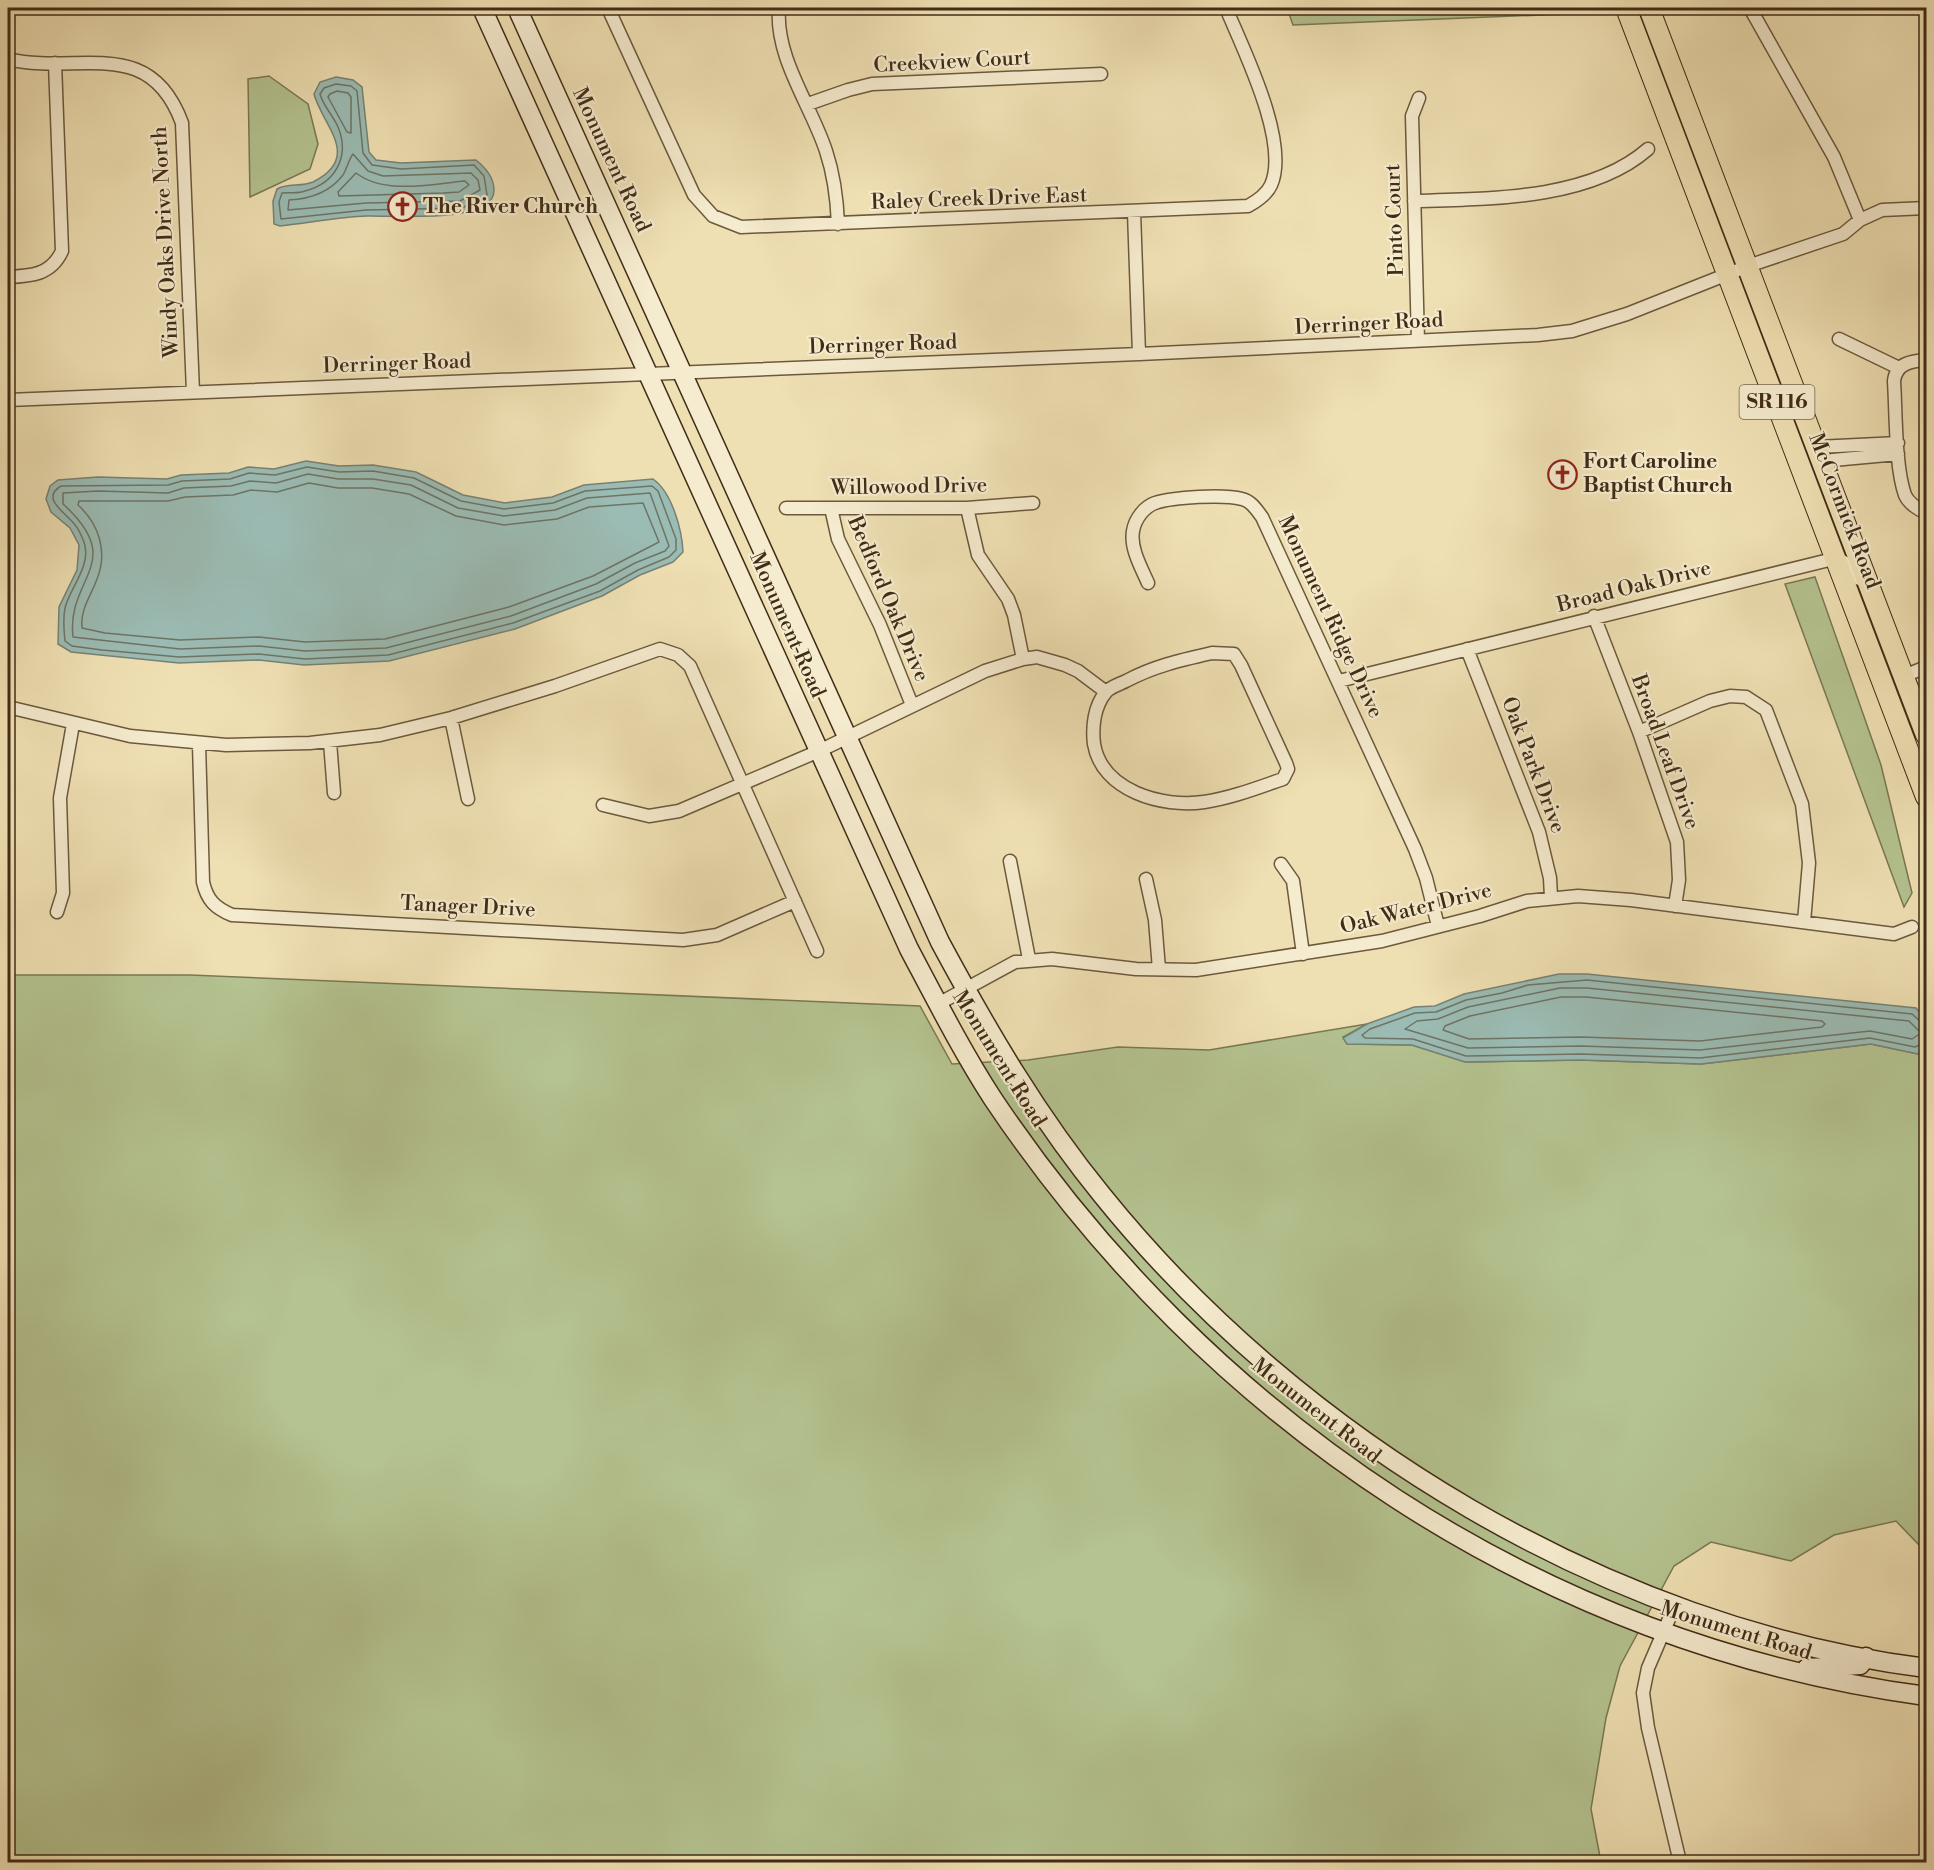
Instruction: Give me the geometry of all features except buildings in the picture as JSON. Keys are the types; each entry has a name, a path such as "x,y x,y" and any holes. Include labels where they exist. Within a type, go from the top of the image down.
{"main road":[{"name":"Monument Road","path":"482,8 909,949 992,1096 1072,1206 1108,1250 1164,1310 1235,1378 1329,1453 1403,1505 1519,1570 1601,1609 1663,1634 1763,1665 1836,1683 1926,1696"},
{"name":"Monument Road","path":"517,8 940,942 965,989 1023,1086 1103,1197 1200,1302 1290,1384 1346,1428 1466,1506 1533,1542 1675,1605 1771,1637 1926,1668"},
{"name":"McCormick Road","path":"1626,8 1926,797"},
{"name":"McCormick Road","path":"1649,8 1926,735"},
{"path":"1763,1665 1827,1669 1860,1665 1866,1657"}],"street":[{"name":"Raley Creek Drive East","path":"608,8 694,195 713,216 741,227 1248,206 1257,201 1273,182 1275,161 1272,134 1263,100 1226,8"},
{"path":"779,8 783,46 827,151 837,197 838,224"},
{"path":"1750,8 1834,157 1860,220"},
{"path":"8,59 56,63 62,238 62,251 53,265 42,273 8,277"},
{"name":"Windy Oaks Drive North","path":"56,63 103,62 119,65 148,76 167,92 182,123 194,392"},
{"name":"Creekview Court","path":"808,104 872,84 1101,74"},
{"name":"Pinto Court","path":"1418,341 1412,116 1419,98"},
{"path":"1414,201 1493,199 1544,192 1631,165 1648,149"},
{"name":"Derringer Road","path":"8,400 1139,354 1497,338 1572,331 1627,314 1748,266 1843,234 1860,220 1882,210 1926,208"},
{"path":"1134,212 1139,354"},
{"path":"1839,339 1899,368"},
{"path":"1926,360 1915,361 1899,368 1895,372 1894,381 1898,448 1905,494 1916,507 1926,513"},
{"path":"1820,454 1898,448"},
{"name":"Monument Ridge Drive","path":"1148,583 1132,539 1136,520 1144,510 1154,503 1170,500 1218,497 1242,499 1252,504 1262,517 1415,849 1426,878 1438,926"},
{"name":"Willowood Drive","path":"786,508 967,508 1033,503"},
{"name":"Bedford Oak Drive","path":"831,508 838,539 879,625 912,705"},
{"path":"967,508 978,555 1008,599 1020,636 1023,658"},
{"path":"1837,558 1854,568 1874,617 1892,644"},
{"name":"Broad Oak Drive","path":"1339,681 1594,616 1837,558"},
{"name":"Broad Leaf Drive","path":"1594,616 1639,732 1677,842 1679,880 1675,906"},
{"path":"8,706 73,724 130,736 199,744 330,742 392,732 451,718 535,693 660,649 678,655 690,666 817,951"},
{"name":"Oak Park Drive","path":"1467,649 1539,832 1550,878 1551,897"},
{"path":"1212,653 1234,654 1288,769 1283,779 1233,796 1201,803 1175,802 1145,796 1126,788 1107,773 1095,749 1093,723 1106,692 1167,663 1212,653"},
{"path":"603,805 633,814 665,815 819,751 985,671 1023,658 1037,657 1065,665 1078,671 1106,692"},
{"path":"1904,676 1926,667"},
{"path":"1639,732 1710,701 1730,696 1755,700 1766,710 1802,804 1808,840 1808,885 1803,922"},
{"path":"451,718 468,799"},
{"path":"57,912 63,893 60,798 73,724"},
{"path":"330,742 334,793"},
{"name":"Tanager Drive","path":"199,744 205,892 214,906 232,915 683,940 717,935 795,901"},
{"path":"1010,861 1029,959"},
{"path":"1281,864 1293,881 1303,954"},
{"path":"1146,879 1155,920 1160,969"},
{"name":"Oak Water Drive","path":"938,1004 1015,962 1029,959 1196,970 1382,941 1551,897 1601,897 1894,934 1912,927"},
{"path":"1675,1605 1648,1668 1643,1693 1648,1728 1680,1863"}],"green space":[{"path":"1287,8 1612,8 1614,12 1293,25"},
{"path":"269,76 308,104 318,144 310,169 250,197 248,79"},
{"path":"1815,577 1881,765 1912,893 1904,907 1785,584"},
{"path":"8,975 190,975 920,1006 952,1064 1028,1060 1118,1047 1209,1050 1367,1024 1343,1037 1347,1044 1412,1045 1466,1062 1580,1060 1701,1064 1871,1044 1918,1054 1926,1045 1926,1531 1921,1547 1896,1521 1834,1535 1791,1561 1711,1542 1674,1566 1620,1666 1606,1718 1591,1809 1601,1862 8,1862"}],"water":[{"path":"336,77 353,80 362,87 369,152 376,160 401,163 476,160 493,181 494,190 490,201 478,209 439,216 367,216 280,226 274,224 273,201 277,189 313,182 328,172 335,162 337,151 335,140 314,94 320,82"},
{"path":"306,461 339,466 373,465 416,472 463,495 505,503 552,497 584,485 653,479 660,485 671,502 681,533 683,552 673,562 640,575 602,596 515,629 389,661 304,665 259,660 179,663 71,652 58,644 59,607 77,570 79,545 70,528 51,512 46,499 50,486 58,480 98,477 167,479 181,475 229,473 248,467 274,469"},
{"path":"1559,974 1587,974 1916,1008 1926,1020 1926,1045 1918,1054 1871,1044 1701,1064 1580,1060 1465,1062 1412,1045 1347,1044 1343,1038 1367,1024 1414,1007 1435,1006 1464,994"}],"place":[{"name":"The River Church","path":"402,207"},
{"name":"Fort Caroline Baptist Church","path":"1562,474"}]}
